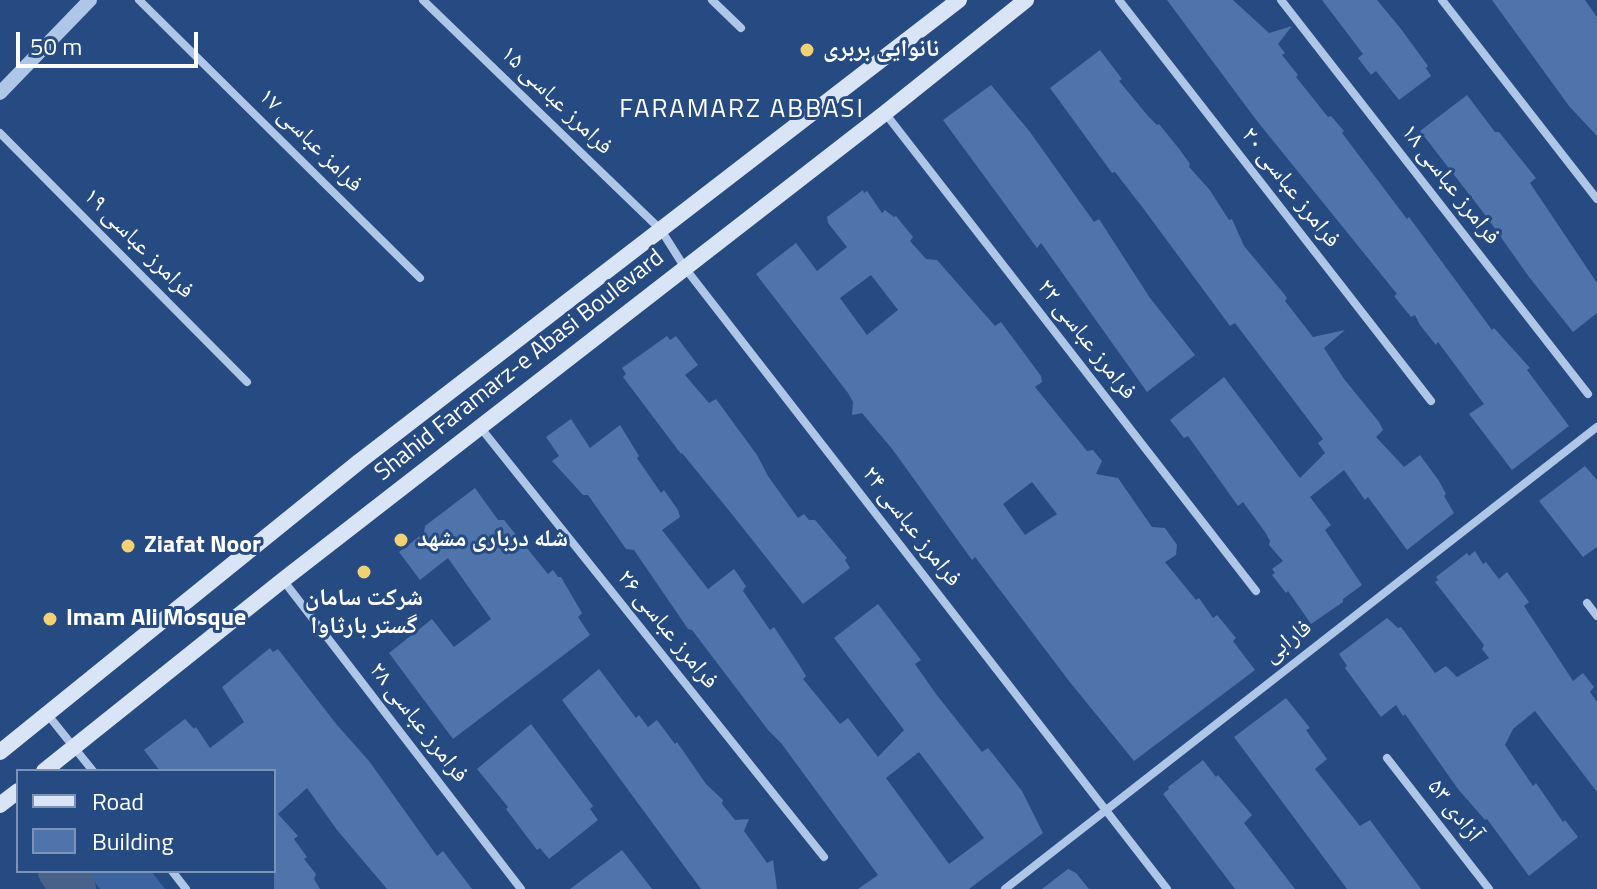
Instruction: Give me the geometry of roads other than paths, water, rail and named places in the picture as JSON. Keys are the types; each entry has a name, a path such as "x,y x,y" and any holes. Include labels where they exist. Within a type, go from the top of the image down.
{"main road":[{"name":"Shahid Faramarz-e Abasi Boulevard","path":"0,752 360,461 959,0"},
{"name":"Shahid Faramarz-e Abasi Boulevard","path":"46,769 283,580 1026,0"},
{"path":"0,805 16,793"}],"street":[{"path":"0,93 90,0"},
{"name":"فرامز عباسی ۱۷","path":"139,0 420,278"},
{"name":"فرامرز عباسی ۱۵","path":"423,0 661,230 685,268"},
{"path":"712,0 741,28"},
{"name":"فرامرز عباسی ۲۰","path":"1119,0 1431,401"},
{"name":"فرامرز عباسی ۱۸","path":"1281,0 1588,394"},
{"path":"1442,0 1597,199"},
{"name":"فرامرز عباسی ۲۲","path":"885,113 1256,591"},
{"name":"فرامرز عباسی ۱۹","path":"0,133 247,382"},
{"name":"فرامرز عباسی ۲۴","path":"685,268 1167,889"},
{"name":"فرامرز عباسی ۲۶","path":"479,427 824,857"},
{"name":"فارابی","path":"1005,889 1597,427"},
{"name":"فرامرز عباسی ۲۸","path":"283,580 521,889"},
{"path":"1587,603 1597,616"},
{"path":"48,715 91,769"},
{"name":"۵۳ آزادی","path":"1387,758 1489,889"},
{"path":"174,873 186,889"}],"waterway":[{"path":"62,873 74,889"}],"place":[{"name":"نانوایی بربری","path":"807,50"},
{"name":"شله درباری مشهد","path":"401,540"},
{"name":"Ziafat Noor","path":"128,546"},
{"name":"شرکت سامان گستر بارثاوا","path":"364,572"},
{"name":"Imam Ali Mosque","path":"50,619"}],"district":[{"name":"FARAMARZ ABBASI","path":"742,111"}]}
